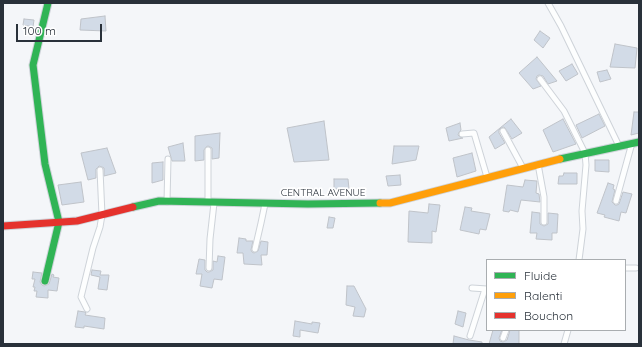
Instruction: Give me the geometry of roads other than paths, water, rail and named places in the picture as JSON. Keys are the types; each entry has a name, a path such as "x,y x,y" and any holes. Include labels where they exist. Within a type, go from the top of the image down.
{"street":[{"path":"45,281 59,222 46,164 33,65 48,3"},
{"path":"548,3 565,34 620,146"},
{"path":"540,79 564,111 586,153 582,211 583,229 579,259"},
{"path":"503,131 523,168"},
{"path":"462,134 474,133 487,177"},
{"path":"616,201 636,143"},
{"name":"CENTRAL AVENUE","path":"3,226 77,221 159,202 265,204 390,203 538,164 636,143"},
{"path":"208,150 211,202 209,268"},
{"path":"167,202 168,159"},
{"path":"538,164 544,197 544,222"},
{"path":"87,309 81,297 102,215 100,170"},
{"path":"255,249 265,204"},
{"path":"626,268 636,268"},
{"path":"470,336 486,289 472,288"},
{"path":"503,338 506,331"},
{"path":"564,344 568,331"}]}
